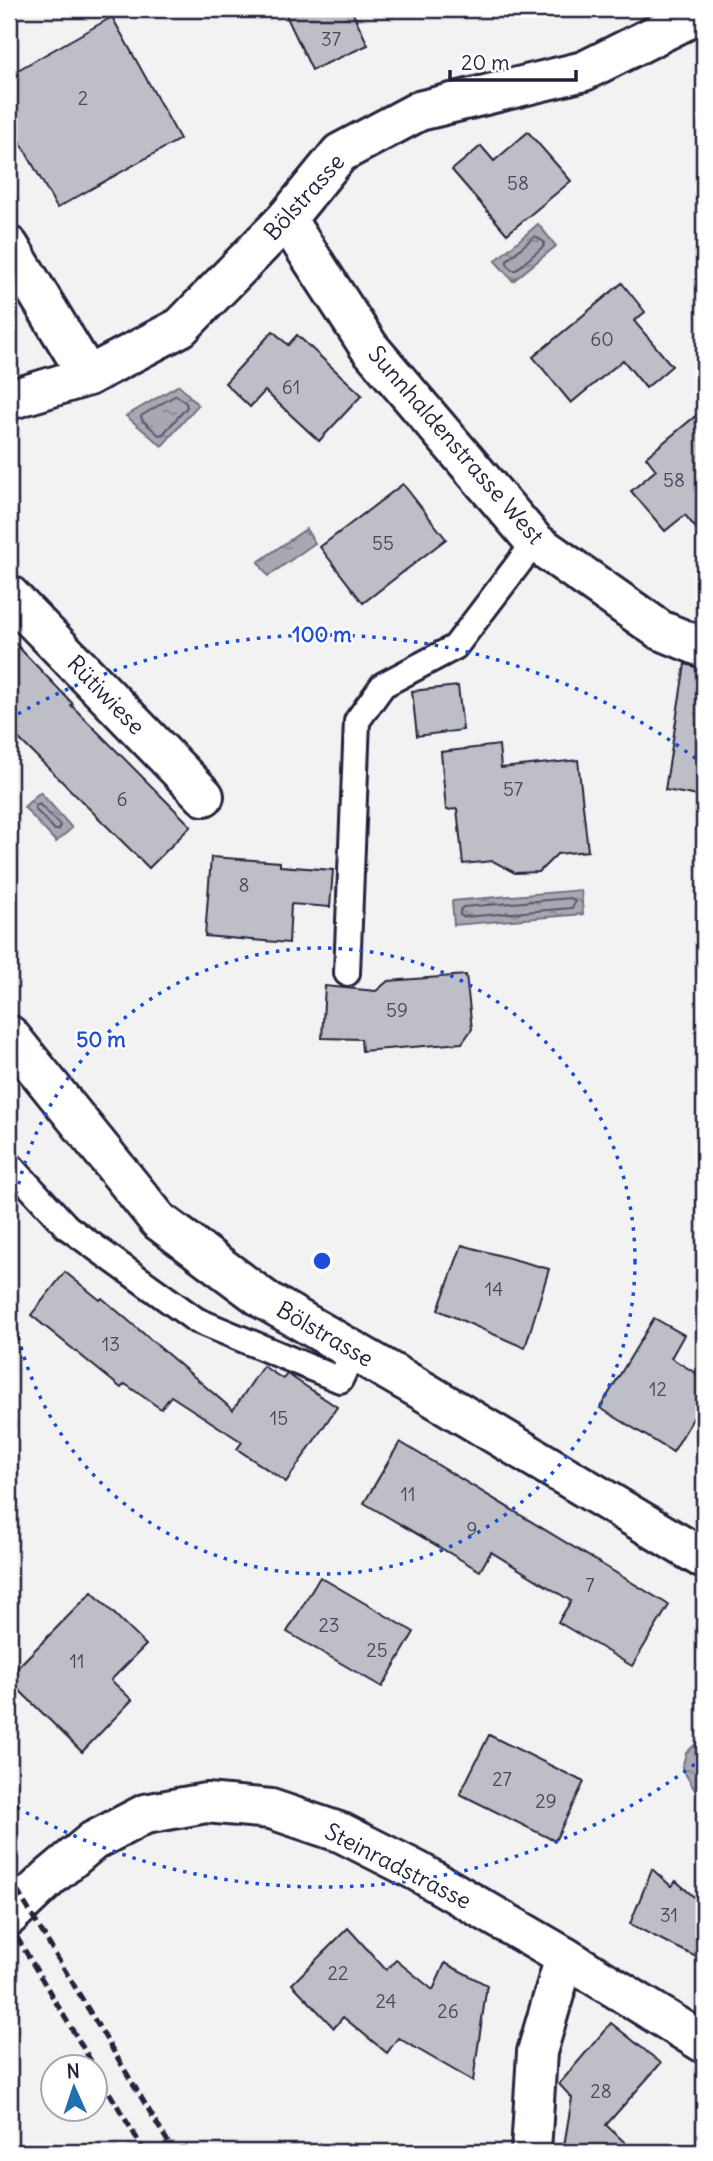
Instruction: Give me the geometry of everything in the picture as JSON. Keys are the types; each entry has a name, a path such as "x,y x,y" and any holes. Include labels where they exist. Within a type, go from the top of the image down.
{"street":[{"name":"Bölstrasse","path":"9,400 88,376 181,327 286,219 340,153 419,111 584,71 704,11"},
{"name":"Sunnhaldenstrasse West","path":"286,219 369,347 535,542 660,630 704,648"},
{"path":"9,246 88,376"},
{"name":"Rütiwiese","path":"9,595 204,796"},
{"name":"Bölstrasse","path":"9,1035 159,1221 265,1300 704,1559"},
{"name":"Steinradstrasse","path":"9,1916 93,1841 145,1814 206,1803 271,1809 342,1833 417,1871 565,1957 704,2043"},
{"path":"531,2152 537,2052 565,1957"}],"lane":[{"path":"347,973 358,722 383,685 455,647 535,542"},
{"path":"9,1164 67,1227 196,1320 340,1380 354,1351"}],"water":[{"path":"538,224 556,246 513,281 495,261"},
{"path":"179,385 198,405 162,446 126,416"},
{"path":"306,529 315,543 268,576 258,562"},
{"path":"40,792 72,828 56,842 24,807"},
{"path":"581,890 583,914 454,925 452,901"},
{"path":"704,1736 704,1796 700,1799 682,1768 686,1753"}],"building":[{"path":"283,9 351,9 368,45 312,70"},
{"path":"112,17 180,139 57,208 9,122 9,75"},
{"path":"528,132 571,181 507,234 452,170 481,146 494,161"},
{"path":"622,283 645,312 634,321 672,366 646,388 623,360 571,403 533,357"},
{"path":"273,331 288,345 297,335 362,395 319,441 265,391 250,407 225,383"},
{"path":"704,409 704,538 685,515 665,531 631,491 656,470 646,457"},
{"path":"403,484 446,539 363,603 320,547"},
{"path":"9,637 73,704 71,705 191,826 149,868 9,729"},
{"path":"685,664 704,669 704,797 665,790"},
{"path":"458,686 463,730 417,736 412,691"},
{"path":"499,745 501,768 578,760 588,851 557,854 539,872 515,873 493,861 463,864 457,809 446,810 441,752"},
{"path":"211,857 280,862 280,866 333,870 330,907 291,904 289,943 205,936"},
{"path":"466,975 472,1029 462,1043 362,1051 361,1039 322,1038 325,986 376,991 388,981"},
{"path":"462,1245 549,1269 525,1348 438,1310"},
{"path":"65,1272 100,1300 102,1298 233,1410 263,1366 283,1379 289,1375 337,1407 286,1482 237,1449 242,1442 171,1396 161,1409 125,1384 121,1388 31,1315"},
{"path":"654,1318 684,1335 671,1358 704,1378 704,1400 673,1452 600,1408"},
{"path":"400,1442 669,1605 632,1666 558,1622 571,1601 491,1552 480,1571 364,1503"},
{"path":"320,1577 414,1632 382,1687 287,1632"},
{"path":"92,1592 146,1645 111,1680 132,1700 82,1752 9,1680 9,1676"},
{"path":"489,1735 584,1782 555,1841 460,1794"},
{"path":"652,1869 671,1886 676,1881 704,1906 704,1961 630,1924"},
{"path":"348,1928 386,1970 396,1960 433,1990 445,1963 487,1985 473,2081 398,2038 387,2053 343,2017 334,2028 292,1984"},
{"path":"611,2023 661,2063 606,2125 635,2152 563,2152 572,2098 559,2084"}],"railway":[{"path":"9,1877 174,2152"},
{"path":"9,1924 86,2052"},
{"path":"108,2090 145,2152"}]}
